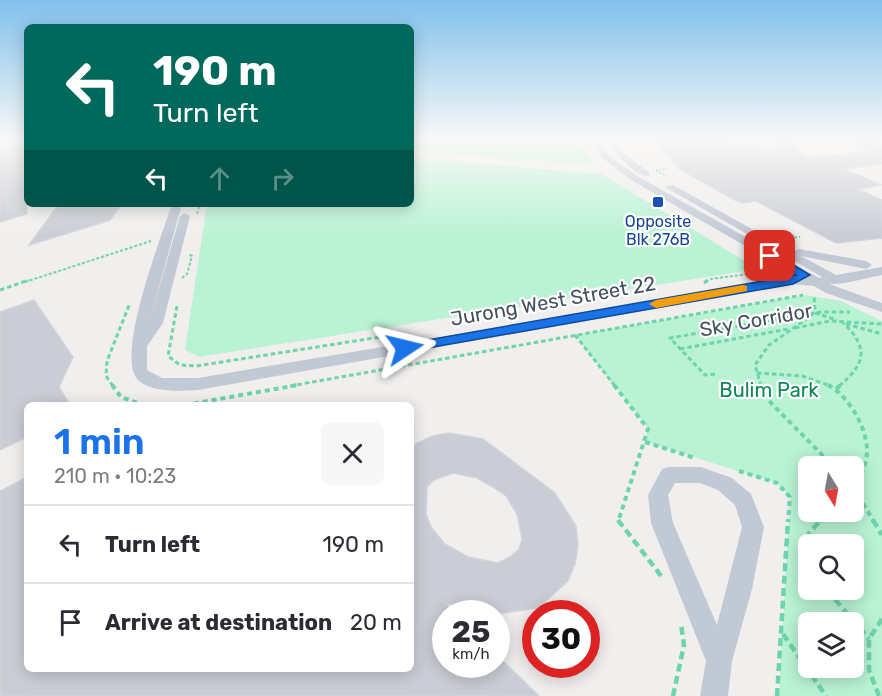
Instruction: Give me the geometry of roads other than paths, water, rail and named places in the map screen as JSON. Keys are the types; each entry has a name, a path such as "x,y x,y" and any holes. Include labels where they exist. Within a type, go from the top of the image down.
{"street":[{"path":"623,171 799,278"},
{"path":"644,171 773,244 818,282 831,290 857,297 882,308"},
{"path":"142,343 141,325 176,207"},
{"path":"142,343 156,323 186,207"},
{"path":"773,244 814,257 866,265"},
{"path":"818,282 866,265 882,263"},
{"path":"818,282 882,271"},
{"name":"Jurong West Street 22","path":"142,343 137,364 141,372 150,380 165,384 198,384 799,278 818,282"},
{"path":"835,279 848,287 857,297"},
{"path":"714,696 719,661 740,589 753,527 744,500 725,484 701,475 669,475 658,495 662,524 719,661"}],"place":[{"name":"Opposite Blk 276B","path":"658,202"}],"park label":[{"name":"Bulim Park","path":"769,390"}]}
